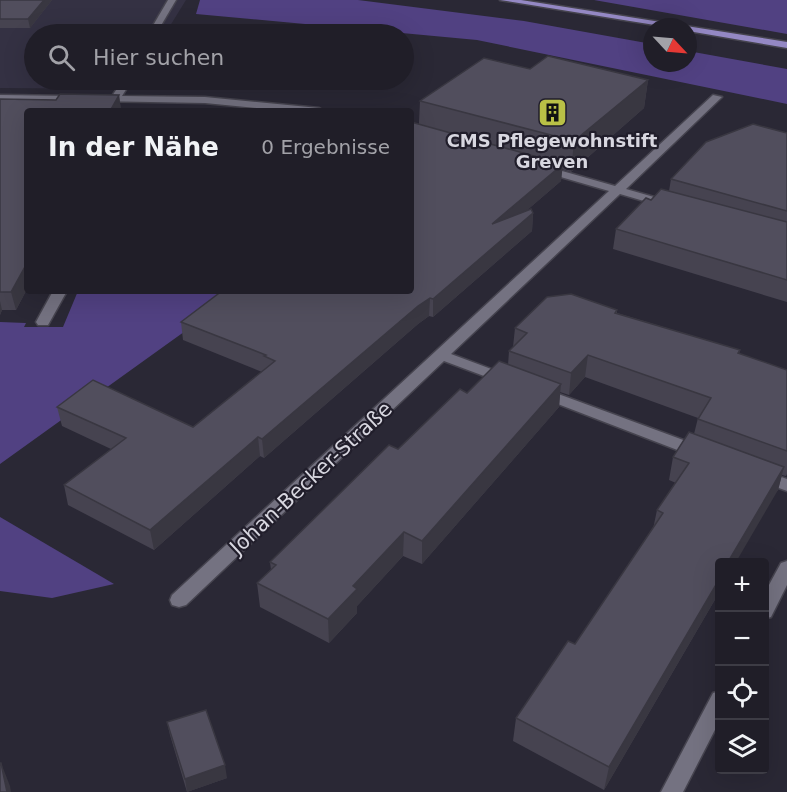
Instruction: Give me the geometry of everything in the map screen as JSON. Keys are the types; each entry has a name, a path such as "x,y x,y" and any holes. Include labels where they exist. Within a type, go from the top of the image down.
{"main road":[{"path":"504,0 643,21"},
{"path":"697,29 787,45"}],"street":[{"path":"158,24 171,0"},
{"path":"115,99 120,90"},
{"name":"Johan-Becker-Straße","path":"179,600 444,356 717,97"},
{"path":"0,98 205,100 288,108"},
{"path":"152,108 156,100"},
{"path":"532,166 687,209"},
{"path":"44,322 58,294"},
{"path":"444,356 710,456"},
{"path":"743,469 787,485"},
{"path":"769,604 787,568"},
{"path":"672,792 715,709"}],"shaded area":[{"path":"0,0 186,0 171,24 24,24 24,88 0,88"},
{"path":"200,0 358,0 524,21 643,42 643,72 697,72 697,53 787,69 787,104 477,40 414,34 414,24 304,24 196,14"},
{"path":"594,0 787,0 787,34"},
{"path":"77,294 237,294 0,464 0,322 26,323 24,327 63,327"},
{"path":"0,517 114,584 52,598 0,591"}],"building":[{"path":"0,0 44,0 28,19 0,19"},
{"path":"548,56 648,80 574,141 420,101 484,58 530,69"},
{"path":"60,94 119,95 112,108 24,108 24,268 11,292 0,292 0,99 56,100"},
{"path":"414,123 563,164 492,224 531,209 533,213 433,299 430,298 418,306 262,439 258,437 150,530 64,485 126,438 57,407 93,380 193,427 275,361 264,356 266,355 181,322 218,294 414,294"},
{"path":"753,124 787,133 787,211 671,179 706,142"},
{"path":"661,189 787,222 787,280 616,229 646,198 651,200"},
{"path":"571,294 617,310 615,313 740,350 738,353 787,370 787,451 698,419 711,398 588,355 571,373 509,351 527,333 515,328 547,297"},
{"path":"499,361 561,384 422,541 404,532 353,586 357,589 328,619 257,583 276,565 270,562 389,445 398,449 460,389 467,393"},
{"path":"689,432 784,467 730,558 715,558 715,587 609,767 516,718 568,641 575,644 663,513 657,510 689,463 673,457"},
{"path":"206,710 225,765 185,779 167,722"},
{"path":"1,763 7,792 0,792"}],"place":[{"name":"CMS Pflegewohnstift Greven","path":"552,112"}]}
